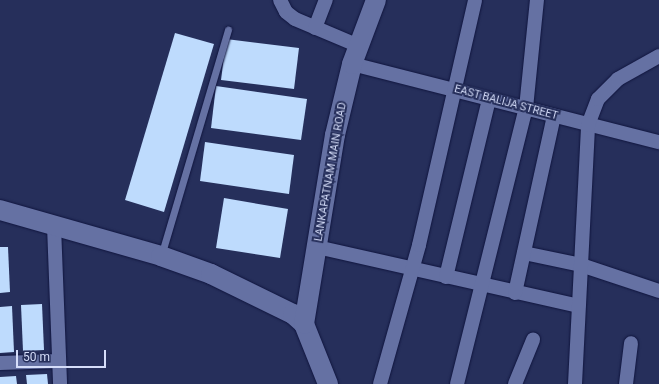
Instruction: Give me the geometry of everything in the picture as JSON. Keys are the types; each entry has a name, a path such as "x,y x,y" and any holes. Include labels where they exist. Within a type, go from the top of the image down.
{"street":[{"name":"EAST BALIJA STREET","path":"280,0 286,12 315,28 356,55 453,89 588,125 659,142"},
{"path":"315,28 326,0"},
{"name":"LANKAPATNAM MAIN ROAD","path":"304,324 335,135 356,55 376,0"},
{"path":"380,384 412,269 475,0"},
{"path":"457,384 526,108 537,0"},
{"path":"575,384 588,125 598,99 618,79 659,56"},
{"path":"446,277 489,99"},
{"path":"515,293 554,116"},
{"path":"0,210 161,256 211,274 263,298 293,314 304,324 328,384"},
{"path":"54,226 60,384"},
{"path":"317,247 482,286 578,306"},
{"path":"524,253 581,265 659,291"},
{"path":"515,384 533,340"},
{"path":"626,384 631,343"},
{"path":"0,363 59,361"}],"lane":[{"path":"161,256 228,30"}],"building":[{"path":"175,33 214,44 164,212 125,200"},
{"path":"226,39 299,48 294,89 221,80"},
{"path":"216,86 307,99 301,140 211,128"},
{"path":"205,142 294,155 289,194 200,181"},
{"path":"224,198 288,209 280,258 216,248"},
{"path":"0,247 8,247 10,292 0,293"},
{"path":"42,304 44,350 23,351 21,305"},
{"path":"12,306 14,352 0,353 0,307"},
{"path":"47,374 48,384 27,384 26,375"},
{"path":"16,376 17,384 0,384 0,377"}]}
